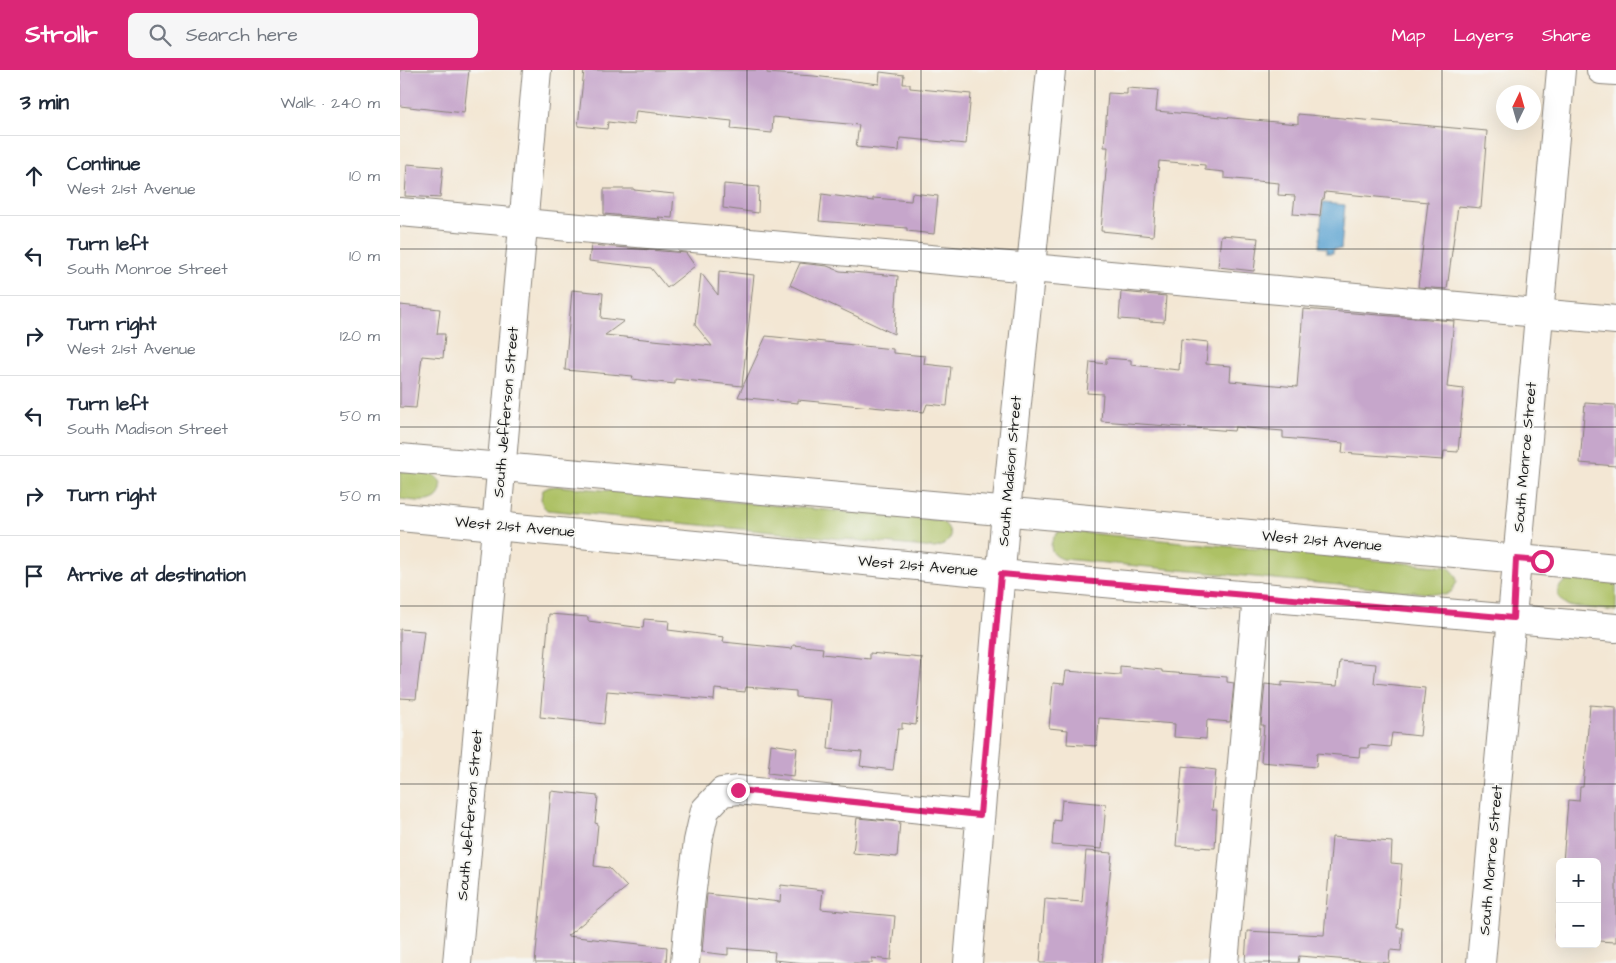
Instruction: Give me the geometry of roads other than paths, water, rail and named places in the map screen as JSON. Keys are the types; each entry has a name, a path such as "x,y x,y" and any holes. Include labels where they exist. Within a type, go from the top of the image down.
{"street":[{"name":"South Jefferson Street","path":"457,963 537,70"},
{"name":"South Madison Street","path":"968,963 1006,511 1051,70"},
{"name":"South Monroe Street","path":"1481,963 1561,70"},
{"path":"1601,70 1616,71"},
{"path":"400,212 1616,320"},
{"name":"West 21st Avenue","path":"400,458 1006,511 1616,568"},
{"name":"West 21st Avenue","path":"400,517 1001,574 1616,628"},
{"path":"1224,963 1257,596"},
{"path":"685,963 690,905 705,810 722,792 738,790 980,815"}],"water":[{"path":"1323,203 1345,205 1341,249 1333,249 1333,253 1327,253 1327,248 1319,247"}]}
